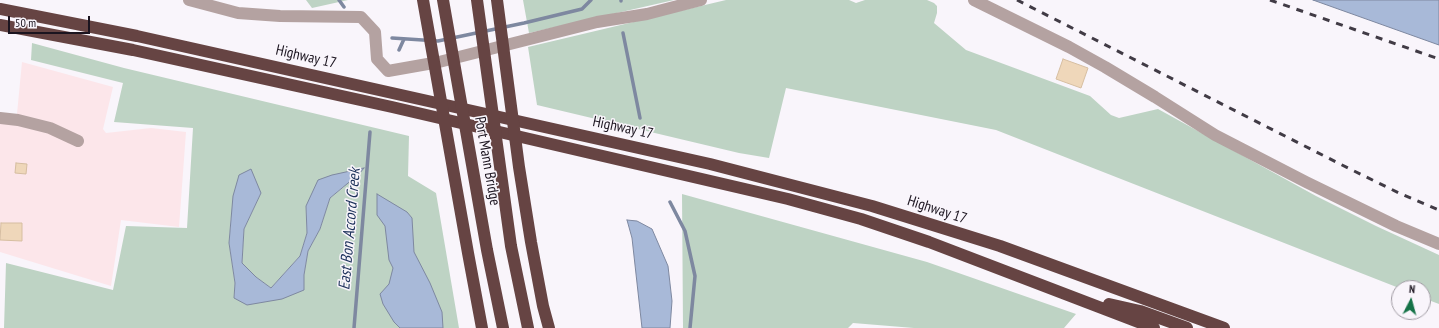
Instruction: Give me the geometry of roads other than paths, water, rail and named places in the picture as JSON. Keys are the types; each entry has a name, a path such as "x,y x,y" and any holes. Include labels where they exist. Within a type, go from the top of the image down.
{"highway":[{"path":"423,0 482,328"},
{"name":"Port Mann Bridge","path":"442,0 503,328"},
{"name":"Port Mann Bridge","path":"477,0 511,246 528,328"},
{"path":"496,0 528,220 543,306 549,328"},
{"name":"Highway 17","path":"0,9 137,36 710,164 872,206 1000,246 1224,328"},
{"name":"Highway 17","path":"0,25 133,50 392,107 788,199 860,219 929,242 1154,328"},
{"path":"1073,297 1140,311 1187,328"}],"lane":[{"path":"189,0 238,13 280,16 361,17 375,32 377,59 388,71 439,62 597,22 647,14 700,0"},
{"path":"974,0 1069,47 1105,67 1215,136 1396,226 1439,244"},
{"path":"0,118 18,120 50,128 78,141"}],"water":[{"path":"1313,0 1439,0 1439,45"},
{"path":"364,168 330,198 320,229 308,251 304,275 304,290 282,299 247,305 234,298 235,283 229,243 233,196 239,175 251,169 261,193 244,229 242,263 256,277 271,288 300,256 307,233 306,206 318,180 332,175"},
{"path":"377,194 407,212 412,218 414,252 430,283 442,312 443,328 400,328 394,322 383,304 380,294 389,284 393,268 389,260 385,226 377,215"},
{"path":"627,220 637,221 652,229 668,266 672,301 670,328 642,328 632,238"}],"waterway":[{"path":"339,0 344,7"},
{"path":"392,38 438,41 582,9 591,0"},
{"path":"623,33 640,118"},
{"name":"East Bon Accord Creek","path":"399,50 404,39"},
{"name":"East Bon Accord Creek","path":"354,328 370,132"},
{"path":"670,202 685,231 695,276 690,328"}],"railway":[{"path":"1017,0 1348,168 1399,193 1439,210"},
{"path":"1270,0 1439,59"}]}
